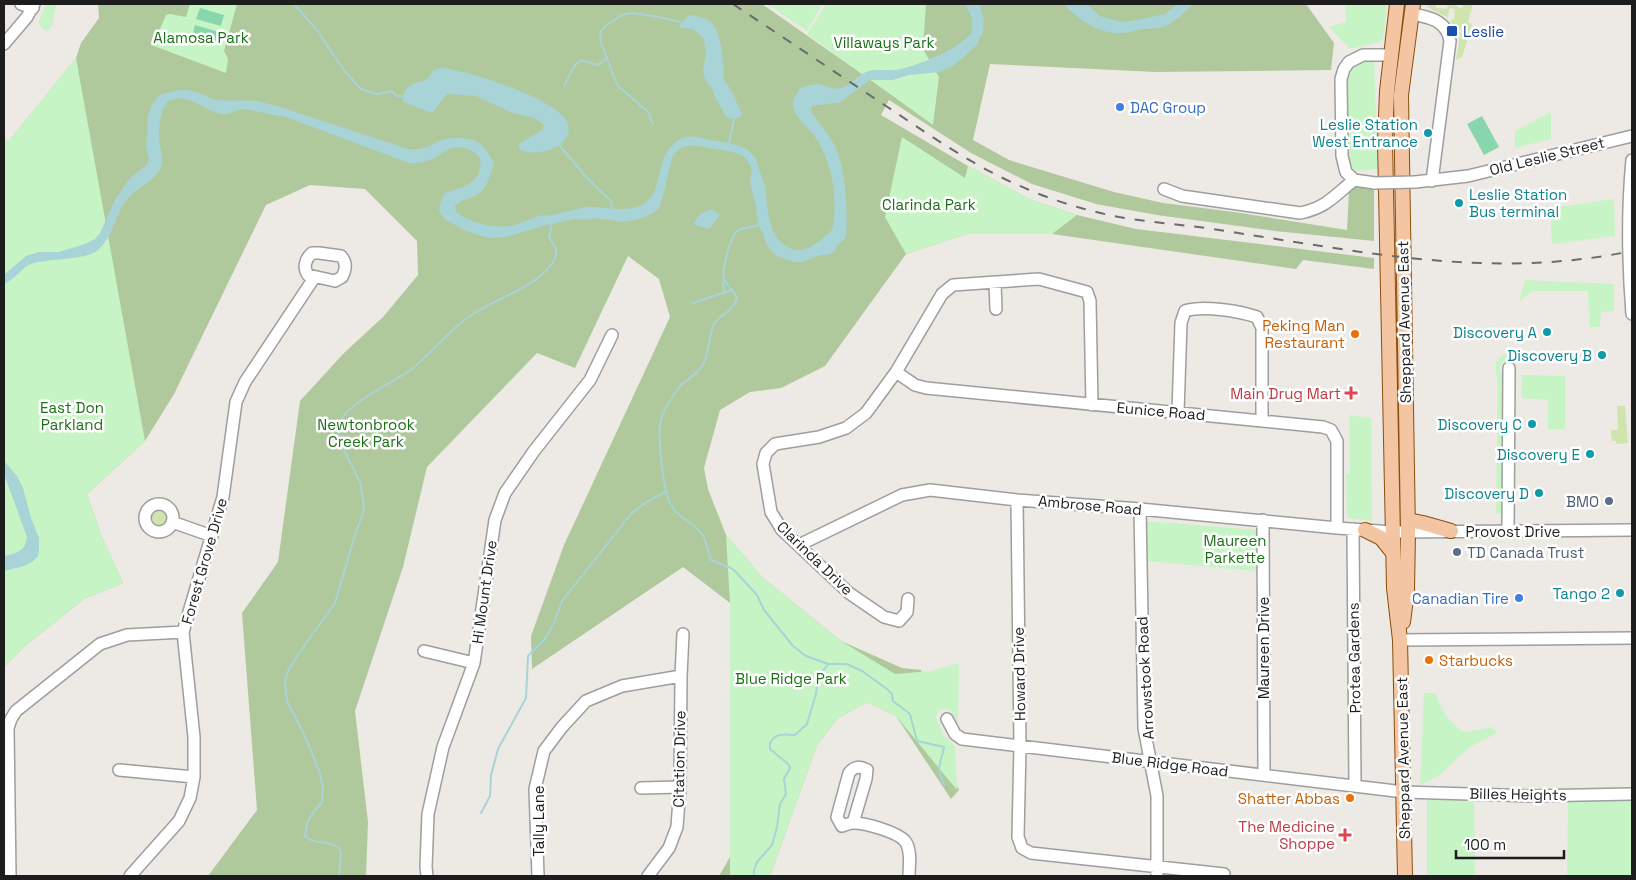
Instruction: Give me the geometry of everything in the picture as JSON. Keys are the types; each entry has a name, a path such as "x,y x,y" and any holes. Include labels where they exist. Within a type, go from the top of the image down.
{"main road":[{"name":"Sheppard Avenue East","path":"1397,4 1390,55 1384,141 1394,588 1400,640 1405,876"},
{"name":"Sheppard Avenue East","path":"1400,640 1407,591 1408,526 1401,95 1413,9"},
{"path":"1408,526 1422,522 1451,531"},
{"path":"1359,530 1381,538 1394,553"}],"street":[{"path":"4,44 28,17 34,6 20,4"},
{"path":"1413,9 1440,22 1446,30 1450,42 1432,181"},
{"path":"1164,189 1182,196 1300,213 1315,210 1327,203 1354,180 1346,172 1342,156 1341,79 1344,69 1349,62 1363,55 1390,55"},
{"name":"Old Leslie Street","path":"1354,180 1375,183 1415,182 1468,176 1632,136"},
{"path":"1632,160 1629,225 1632,314"},
{"name":"Forest Grove Drive","path":"130,876 179,821 190,798 194,777 194,737 183,632 223,497 236,402 245,382 314,278"},
{"name":"Clarinda Drive","path":"908,599 907,612 899,621 884,617 849,593 782,530 771,512 763,464 766,453 775,444 819,437 846,428 866,413 896,372 942,294 953,285 1040,279 1087,292 1090,301 1092,405"},
{"path":"995,283 996,309"},
{"path":"1178,412 1182,323 1185,311 1194,308 1243,312 1257,317 1262,328 1262,421"},
{"name":"Hi Mount Drive","path":"427,876 428,814 442,747 474,662 495,520 506,493 534,451 590,380 612,335"},
{"path":"1508,531 1509,368"},
{"name":"Eunice Road","path":"896,372 915,385 926,388 1315,425 1331,430 1337,441 1337,528"},
{"name":"Ambrose Road","path":"799,545 902,495 930,490 1017,500 1394,532"},
{"name":"Howard Drive","path":"1017,500 1020,746 1018,837 1022,848 1031,852 1158,872"},
{"name":"Arrowstook Road","path":"1140,509 1144,728 1157,796 1158,872"},
{"name":"Maureen Drive","path":"1263,520 1264,775"},
{"path":"172,522 212,536"},
{"path":"1394,532 1408,526"},
{"name":"Protea Gardens","path":"1355,786 1359,530"},
{"name":"Provost Drive","path":"1451,531 1632,530"},
{"path":"10,876 7,813 8,728 16,711 100,644 127,635 183,632"},
{"name":"Citation Drive","path":"648,876 669,848 677,827 680,787 680,676 683,634"},
{"path":"1400,640 1632,638"},
{"path":"424,651 474,662"},
{"name":"Tally Lane","path":"538,876 535,789 544,751 562,727 586,701 622,686 680,676"},
{"name":"Blue Ridge Road","path":"947,718 955,734 962,739 1404,792"},
{"path":"853,823 866,780 867,770 860,767 853,768 849,773 837,817 842,826 853,823 892,833 906,842 910,853 909,876"},
{"path":"119,770 194,777"},
{"path":"641,788 680,787"},
{"path":"845,792 861,796"},
{"name":"Billes Heights","path":"1404,792 1531,796 1632,794"},
{"path":"1158,872 1224,874"}],"green space":[{"path":"46,4 55,4 57,6 48,31 44,30 38,23"},
{"name":"Newtonbrook Creek Park","path":"98,4 762,4 885,90 922,4 1306,4 1334,43 1331,70 1156,72 990,64 973,140 1009,160 1114,192 1163,203 1347,230 1349,190 1355,187 1374,188 1374,241 1275,231 1157,215 1096,204 1032,184 971,153 889,100 881,115 1029,199 1077,215 1136,229 1374,258 1374,269 1303,260 1296,269 1052,234 967,234 906,254 825,366 781,388 750,392 720,410 704,468 708,489 726,535 763,578 841,641 902,668 921,670 948,768 959,790 951,799 896,716 867,702 838,718 817,745 770,876 719,876 730,857 730,603 683,567 532,669 531,636 564,545 670,317 659,279 628,256 575,368 537,353 427,467 403,567 355,711 368,822 366,876 208,876 257,810 242,613 278,562 300,401 344,353 383,317 418,275 417,241 365,189 310,185 266,205 174,394 145,441 87,494 101,535 123,583 84,599 26,645 4,667 9,141 76,58 81,43 99,18"},
{"name":"Alamosa Park","path":"190,4 237,4 224,51 228,59 226,73 153,45 166,15 186,17"},
{"path":"767,4 822,4 807,31"},
{"name":"Villaways Park","path":"826,4 926,4 923,49 939,77 933,125 807,34"},
{"path":"1345,4 1387,4 1383,39 1379,42 1350,49 1329,27 1346,22"},
{"path":"1426,4 1436,4 1436,8 1447,9 1448,4 1452,4 1462,9 1464,4 1473,4 1468,22 1472,25 1462,57 1456,60 1461,29 1453,25 1450,20 1454,19 1455,10 1449,9 1448,18"},
{"path":"200,8 224,15 221,26 196,19"},
{"path":"195,25 219,32 216,43 192,36"},
{"name":"East Don Parkland","path":"76,58 145,441 87,494 101,535 123,583 84,599 26,645 4,667 4,137 9,141"},
{"path":"1363,59 1374,61 1378,169 1355,171 1347,159 1345,79 1350,66"},
{"path":"1551,112 1551,139 1515,148 1515,131"},
{"path":"1482,116 1499,147 1484,155 1467,124"},
{"name":"Clarinda Park","path":"902,137 965,178 968,166 1029,199 1077,215 1052,234 967,234 906,254 885,217"},
{"path":"1614,199 1615,236 1552,244 1550,208"},
{"path":"1525,280 1614,284 1614,311 1601,312 1600,327 1590,327 1588,291 1532,291 1519,302"},
{"path":"1518,351 1518,358 1505,359 1499,369 1506,379 1508,514 1496,513 1498,380 1496,363 1501,356"},
{"path":"1522,375 1565,376 1565,429 1548,429 1548,400 1521,398"},
{"path":"1617,406 1625,406 1628,443 1616,444 1616,441 1612,441 1611,430 1618,430"},
{"path":"1349,415 1371,418 1372,521 1347,518 1346,474 1350,474"},
{"path":"159,509 165,512 168,518 165,524 159,527 153,524 150,518 153,512"},
{"name":"Maureen Parkette","path":"1146,521 1256,530 1256,571 1146,561"},
{"name":"Blue Ridge Park","path":"726,535 763,578 841,641 895,674 931,671 959,663 958,724 952,712 947,709 939,710 936,717 944,736 955,746 957,790 896,716 867,702 838,718 817,745 770,876 730,876 730,603"},
{"path":"1424,693 1435,693 1446,715 1464,732 1493,727 1497,733 1468,748 1441,774 1420,786"},
{"path":"1427,800 1474,800 1475,876 1427,876"},
{"path":"1568,801 1632,801 1632,876 1567,876"}],"water":[{"path":"965,4 979,4 984,18 983,32 976,46 953,66 940,72 908,75 893,80 870,80 839,103 811,107 812,113 834,144 844,177 847,214 846,236 834,252 828,255 820,255 802,262 794,262 777,256 772,252 758,225 750,182 752,169 745,157 733,152 692,145 680,148 673,155 659,208 639,219 623,222 596,218 588,220 574,219 506,237 488,238 466,231 446,220 440,213 439,208 444,193 471,183 479,173 480,158 470,149 452,148 427,161 409,163 286,117 244,109 222,114 189,100 176,99 166,104 161,117 159,137 162,159 159,172 128,198 120,210 108,238 98,250 92,254 75,258 31,264 4,284 4,275 26,256 39,252 59,252 95,239 100,233 116,198 131,177 147,165 149,158 146,146 147,119 152,105 159,95 179,90 188,90 214,100 257,101 408,149 422,149 449,138 474,140 485,148 494,163 482,191 478,195 457,204 455,206 456,212 474,222 496,226 513,225 538,216 553,215 587,207 624,209 639,206 646,202 656,188 667,151 682,138 694,137 736,145 749,151 756,160 765,185 770,220 775,235 786,246 799,250 805,249 811,247 832,230 835,206 832,180 820,144 794,110 793,102 799,89 816,84 841,88 866,72 901,69 940,55 958,45 972,32 972,18"},
{"path":"1064,4 1087,4 1100,16 1120,22 1165,14 1177,4 1193,4 1183,14 1163,27 1126,33 1113,33 1090,25"},
{"path":"692,15 710,21 717,32 723,57 723,78 731,90 742,114 741,117 727,118 705,79 703,70 706,53 704,39 693,29 681,28 679,26 688,16"},
{"path":"440,68 452,69 488,79 547,104 560,113 567,122 568,131 566,138 553,149 535,153 526,152 519,149 519,144 542,130 544,125 535,118 510,112 476,96 447,94 433,112 403,102 407,88 426,80 434,70"},
{"path":"711,209 720,215 709,229 693,224 700,214"},
{"path":"4,461 17,476 23,488 31,518 39,538 39,551 38,556 32,562 4,571 4,556 20,551 27,537 4,474"}],"waterway":[{"path":"294,4 316,29 343,69 361,89 377,94 392,91 396,96 403,96"},
{"path":"653,124 648,112 617,85 600,40 601,31 605,26 622,15 631,13 681,22"},
{"path":"564,86 573,68 580,60 598,65 607,58"},
{"path":"729,143 734,119"},
{"path":"560,146 588,179 611,201 612,210"},
{"path":"339,876 341,854 339,848 335,845 313,841 305,836 307,824 312,814 322,802 323,789 320,773 304,734 287,701 285,682 288,671 297,656 335,603 363,514 364,506 360,482 338,438 339,424 353,407 368,395 409,371 468,317 521,289 542,275 550,267 556,255 555,247 549,238 552,223"},
{"path":"760,225 739,230 735,234 727,254 723,275 725,282 737,298 732,307 715,322 704,363 677,390 663,415 660,424 660,441 667,496 677,513 695,526 702,534 711,560 735,571 757,595 764,610 793,646 806,656 828,664 847,664 862,671 887,689 892,694 893,701 910,714 917,741 944,747 939,765 944,784"},
{"path":"724,281 725,293"},
{"path":"693,303 732,290"},
{"path":"481,813 490,796 491,775 498,749 526,698 528,656 545,639 553,625 562,601 631,514 645,503 667,491"},
{"path":"754,876 757,862 772,845 780,804 786,794 784,779 790,768 770,749 770,743 777,736 784,734 795,735 807,724 816,694 818,678 828,664"}],"railway":[{"path":"733,4 954,151 1008,181 1084,209 1132,219 1428,260 1528,263 1580,259 1632,251"}],"place":[{"name":"Leslie","path":"1452,31"},
{"name":"DAC Group","path":"1120,107"},
{"name":"Leslie Station West Entrance","path":"1428,133"},
{"name":"Leslie Station Bus terminal","path":"1459,203"},
{"name":"Discovery A","path":"1547,332"},
{"name":"Peking Man Restaurant","path":"1355,334"},
{"name":"Discovery B","path":"1602,355"},
{"name":"Main Drug Mart","path":"1351,393"},
{"name":"Discovery C","path":"1532,424"},
{"name":"Discovery E","path":"1590,454"},
{"name":"Discovery D","path":"1539,493"},
{"name":"BMO","path":"1609,501"},
{"name":"TD Canada Trust","path":"1457,552"},
{"name":"Tango 2","path":"1620,593"},
{"name":"Canadian Tire","path":"1519,598"},
{"name":"Starbucks","path":"1429,660"},
{"name":"Shatter Abbas","path":"1350,798"},
{"name":"The Medicine Shoppe","path":"1345,835"}]}
